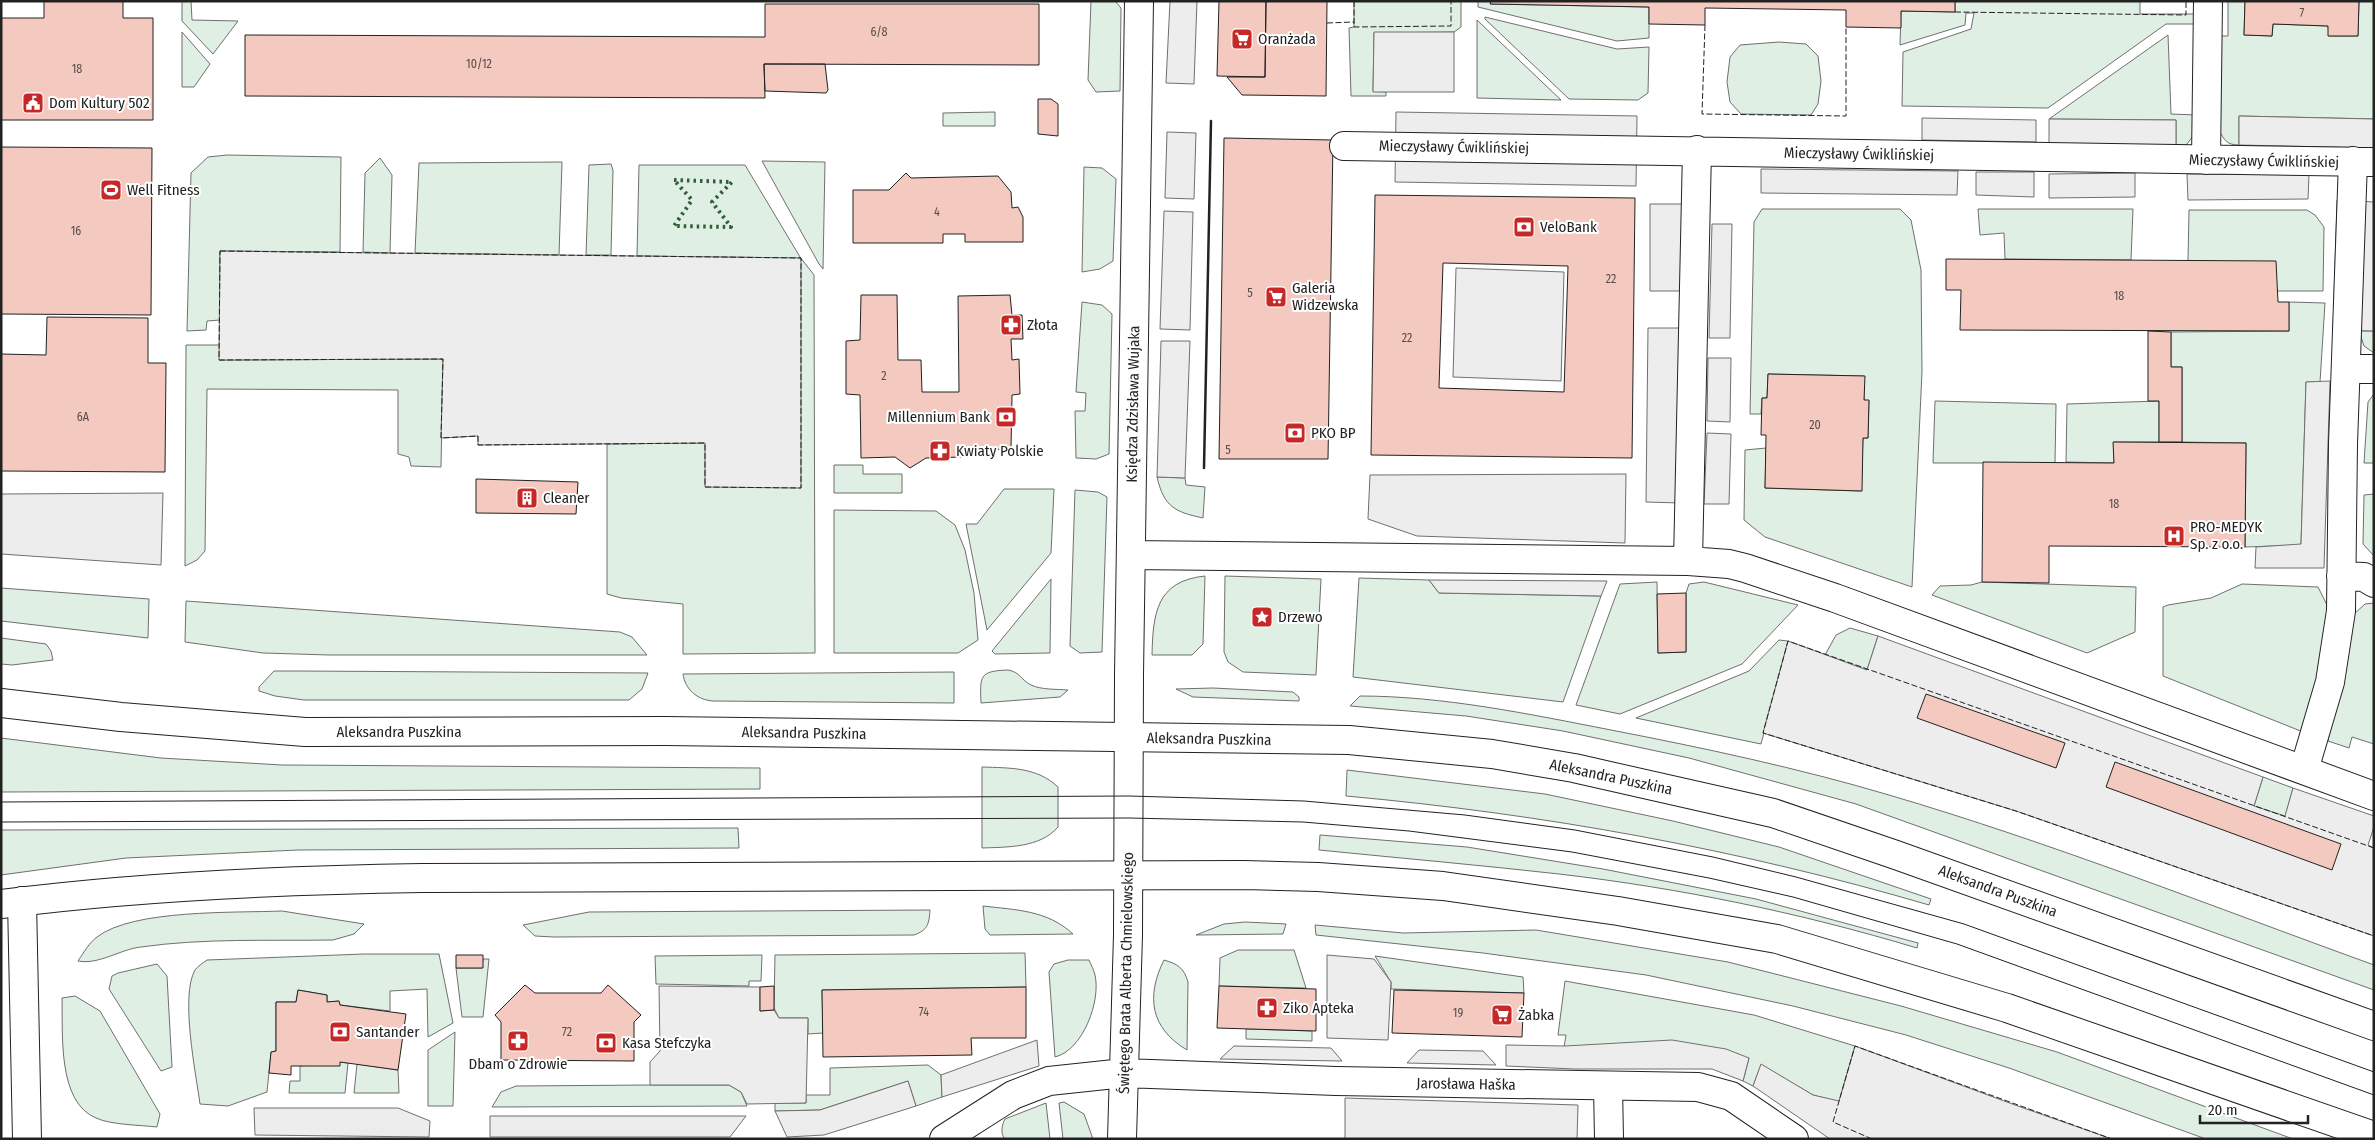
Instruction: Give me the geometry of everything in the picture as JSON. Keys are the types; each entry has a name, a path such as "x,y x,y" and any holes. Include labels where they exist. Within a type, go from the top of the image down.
{"street":[{"name":"Księdza Zdzisława Wujaka","path":"1128,807 1139,1"},
{"path":"2206,160 2208,1"},
{"name":"Mieczysławy Ćwiklińskiej","path":"1344,146 1697,150 2363,162"},
{"path":"1688,561 1697,150"},
{"path":"2304,770 2330,682 2341,611 2346,369 2363,162"},
{"path":"2346,369 2374,369"},
{"path":"1131,555 1688,561 1729,564 1843,601 2374,796"},
{"path":"2341,576 2364,578 2374,583"},
{"name":"Aleksandra Puszkina","path":"1,702 122,717 305,732 674,731 1349,740 1492,754 1574,768 1773,813 1896,854 2374,1026"},
{"name":"Świętego Brata Alberta Chmielowskiego","path":"1122,1139 1129,876 1128,807"},
{"path":"27,1139 11,903 129,889 305,879 1129,876 1288,876 1443,886 1618,911 1777,939 2007,1008 2374,1136"},
{"name":"Jarosława Haška","path":"944,1139 1013,1094 1049,1081 1124,1073 1336,1081 1698,1087 1731,1096 1794,1139"},
{"path":"1608,1086 1609,1139"}],"green space":[{"path":"182,1 191,1 192,20 238,21 213,54 182,21"},
{"path":"1091,1 1115,1 1121,8 1120,91 1096,92 1088,80"},
{"path":"1354,1 1461,1 1461,27 1454,32 1374,33 1373,91 1386,92 1386,96 1351,96 1349,28 1354,27"},
{"path":"1478,1 1491,1 1491,4 1649,7 1649,38 1617,41 1478,7"},
{"path":"1955,1 2140,1 2140,14 2195,14 2195,24 2166,24 2048,108 1902,106 1903,52 1971,29 1974,13 1966,13 1965,25 1900,45 1901,11 1955,12"},
{"path":"2228,1 2245,1 2244,35 2272,36 2273,24 2328,26 2329,36 2358,36 2359,1 2374,1 2374,119 2239,116 2239,145 2226,141 2219,130 2219,36 2228,36"},
{"path":"1485,17 1617,49 1649,47 1648,93 1638,100 1569,99"},
{"path":"1477,20 1561,100 1477,98"},
{"path":"182,32 210,64 194,87 182,87"},
{"path":"2168,35 2171,114 2197,115 2194,135 2186,145 2176,145 2176,120 2049,119"},
{"path":"1779,42 1806,44 1818,56 1821,81 1818,104 1811,115 1741,114 1730,102 1727,82 1730,57 1740,45"},
{"path":"995,112 995,126 943,126 943,113"},
{"path":"227,155 341,157 340,252 220,251 220,320 207,321 206,330 187,331 191,173 208,157"},
{"path":"380,158 392,175 390,253 363,252 365,173"},
{"path":"762,161 825,162 823,269 819,264"},
{"path":"562,162 559,255 415,253 419,163"},
{"path":"611,164 613,170 611,255 586,255 589,165"},
{"path":"639,165 745,165 800,257 814,275 815,653 683,654 683,604 621,598 607,594 607,444 705,443 800,258 637,256"},
{"path":"1084,167 1102,168 1116,179 1113,261 1100,269 1082,272"},
{"path":"1762,209 1900,209 1911,220 1921,270 1922,372 1912,587 1765,537 1744,520 1745,450 1766,448 1765,488 1861,491 1863,438 1868,438 1869,401 1864,400 1864,376 1768,374 1767,398 1762,398 1761,414 1750,414 1754,222"},
{"path":"1978,209 2133,209 2131,260 2005,259 2004,233 1980,235"},
{"path":"2189,210 2307,210 2315,215 2324,227 2323,291 2277,291 2188,261"},
{"path":"1082,302 1102,305 1112,314 1109,454 1096,459 1076,458 1075,411 1085,411 1086,393 1076,392"},
{"path":"2289,302 2325,303 2320,382 2306,382 2301,545 2245,547 2246,443 2182,442 2182,367 2171,367 2171,332 2289,331"},
{"path":"2359,331 2374,331 2374,353 2364,346"},
{"path":"186,345 220,345 220,360 443,359 441,467 411,466 409,457 398,454 398,390 207,389 205,551 197,560 185,566"},
{"path":"2374,394 2374,463 2364,463 2368,402"},
{"path":"1935,401 2056,404 2055,463 1933,463"},
{"path":"2159,401 2159,442 2114,442 2114,463 2066,462 2067,404"},
{"path":"834,465 863,465 863,474 902,474 902,493 834,493"},
{"path":"1157,477 1185,478 1186,485 1205,487 1203,518 1172,507 1163,495"},
{"path":"1004,489 1054,489 1051,553 987,630 966,524 977,524"},
{"path":"1075,490 1098,492 1107,497 1102,652 1080,653 1070,646"},
{"path":"2374,494 2374,556 2363,544 2364,495"},
{"path":"834,510 936,511 955,525 965,550 974,593 978,640 958,653 834,653"},
{"path":"1205,576 1203,644 1192,655 1152,655 1154,626 1160,602 1167,592 1176,585 1189,579"},
{"path":"1225,576 1321,579 1316,675 1243,672 1228,662 1224,652"},
{"path":"1359,578 1429,580 1439,593 1601,596 1563,702 1353,677"},
{"path":"1051,579 1050,653 995,654 992,651"},
{"path":"1657,582 1658,653 1686,652 1686,593 1689,584 1704,582 1798,605 1742,664 1620,714 1576,705 1620,584"},
{"path":"1982,582 2136,587 2135,632 2087,653 1932,595 1940,586 1971,585"},
{"path":"2242,584 2318,587 2328,607 2317,688 2303,732 2163,676 2163,607 2211,598"},
{"path":"1,588 149,599 148,638 1,621"},
{"path":"186,601 620,632 632,637 647,655 329,655 263,653 185,642"},
{"path":"2374,603 2374,744 2352,737 2349,748 2328,741 2353,615 2365,604"},
{"path":"1850,628 1878,636 1867,670 1825,655 1836,635"},
{"path":"1,638 46,644 51,651 53,660 12,665 1,664"},
{"path":"1779,640 1788,641 1761,744 1636,718 1749,671"},
{"path":"1008,670 1015,672 1035,687 1068,690 1060,697 981,703 981,681 983,677 991,672"},
{"path":"274,671 648,673 642,689 629,700 304,700 275,696 259,691 259,687"},
{"path":"954,672 954,703 713,701 693,693 686,684 683,674"},
{"path":"1213,688 1293,692 1299,697 1299,701 1193,697 1176,689"},
{"path":"1360,696 1423,699 1549,718 1751,759 1889,795 2072,855 2374,965 2374,990 1856,804 1689,758 1563,731 1466,716 1350,706"},
{"path":"1,738 161,758 282,765 760,768 760,789 1,792"},
{"path":"982,767 1023,770 1050,780 1058,787 1058,827 1051,834 1033,843 982,848"},
{"path":"1347,770 1545,794 1673,821 1779,847 1931,899 1929,905 1785,867 1640,836 1494,813 1346,796"},
{"path":"2263,777 2293,788 2285,817 2254,806"},
{"path":"738,828 739,848 298,850 126,858 1,875 1,830"},
{"path":"1320,835 1467,847 1603,869 1756,899 1918,943 1917,948 1785,913 1695,894 1650,887 1559,874 1319,850"},
{"path":"983,906 1031,912 1053,920 1073,934 990,935 985,929"},
{"path":"930,910 927,926 914,935 554,937 535,936 523,925 589,912"},
{"path":"282,911 364,924 354,934 333,940 189,942 133,948 94,961 78,961 97,937 113,928 135,921 186,914"},
{"path":"1245,922 1286,924 1283,934 1196,935 1224,924"},
{"path":"1315,925 1403,933 1536,930 1728,962 1901,1006 2057,1052 2293,1139 2206,1139 2009,1068 1906,1035 1793,1006 1646,975 1483,953 1316,935"},
{"path":"1238,950 1294,950 1306,988 1219,986 1220,958"},
{"path":"1025,953 1026,987 822,990 823,1033 808,1034 808,1018 779,1018 774,1008 775,955"},
{"path":"364,954 439,954 453,1023 428,1037 427,989 390,991 390,1011 340,1005 339,1001 327,1002 327,995 298,990 296,1002 276,1002 276,1051 271,1052 267,1092 228,1106 200,1104 189,1016 191,982 198,967 207,960"},
{"path":"762,955 761,981 749,981 749,986 656,984 655,956"},
{"path":"1375,956 1523,977 1524,993 1391,989 1391,982"},
{"path":"483,959 489,959 483,1017 462,1017 456,968 482,968"},
{"path":"1068,960 1089,960 1095,975 1095,998 1088,1023 1082,1035 1065,1053 1055,1057 1049,972 1054,964"},
{"path":"1164,960 1180,967 1185,973 1188,982 1187,1050 1165,1032 1155,1010 1155,986"},
{"path":"157,964 167,976 172,1067 161,1071 109,989 112,976"},
{"path":"1565,981 1754,1015 1855,1046 1839,1102 1813,1095 1761,1065 1753,1086 1743,1081 1749,1058 1564,1047 1566,1035 1558,1035"},
{"path":"75,996 100,1011 160,1114 157,1127 117,1123 96,1118 83,1110 74,1097 68,1082 65,1065 62,998"},
{"path":"1246,1029 1312,1031 1312,1041 1246,1039"},
{"path":"455,1032 453,1106 428,1106 428,1050"},
{"path":"348,1063 345,1093 289,1093 290,1081 300,1081 300,1066"},
{"path":"357,1064 398,1070 399,1093 354,1093"},
{"path":"928,1065 941,1075 942,1097 916,1106 908,1081 820,1110 775,1111 775,1103 806,1103 806,1095 830,1095 830,1068"},
{"path":"729,1085 741,1092 747,1106 492,1107 501,1092 516,1086"},
{"path":"1064,1102 1084,1114 1093,1139 1063,1139 1059,1103"},
{"path":"1046,1103 1050,1139 1005,1139 1002,1129 1005,1119"}],"shaded area":[{"path":"1170,1 1197,1 1194,84 1166,83"},
{"path":"1374,32 1454,32 1454,92 1373,92"},
{"path":"1396,112 1637,116 1636,186 1395,182"},
{"path":"2239,116 2374,119 2374,148 2239,145"},
{"path":"1922,118 2036,120 2036,142 1922,140"},
{"path":"2049,119 2176,120 2176,145 2049,144"},
{"path":"1167,132 1196,133 1194,199 1165,198"},
{"path":"1761,169 1958,171 1957,195 1761,193"},
{"path":"1976,172 2034,172 2034,197 1976,195"},
{"path":"2135,173 2135,197 2049,198 2049,174"},
{"path":"2187,174 2309,174 2308,199 2188,200"},
{"path":"2337,200 2374,202 2374,331 2333,330"},
{"path":"1650,204 1683,204 1683,291 1650,291"},
{"path":"1164,211 1193,212 1190,330 1160,329"},
{"path":"1712,224 1732,224 1730,338 1709,338"},
{"path":"220,251 801,258 801,488 705,487 705,443 478,445 478,436 441,438 443,359 219,360"},
{"path":"1456,268 1564,272 1561,381 1453,377"},
{"path":"1648,328 1682,328 1680,503 1646,502"},
{"path":"1161,341 1190,341 1185,478 1157,477"},
{"path":"1708,358 1731,358 1730,422 1707,421"},
{"path":"2330,381 2324,568 2255,568 2256,547 2301,544 2306,382"},
{"path":"1707,433 1731,434 1729,504 1704,504"},
{"path":"1626,474 1625,543 1417,536 1368,519 1370,475"},
{"path":"163,493 161,565 1,554 1,494"},
{"path":"1429,580 1607,581 1601,596 1439,593"},
{"path":"1878,636 2263,777 2254,806 2285,816 2293,788 2374,816 2374,827 2368,845 2374,848 2374,936 2016,811 1763,733 1788,641 1867,670"},
{"path":"1327,955 1374,959 1391,982 1388,1040 1327,1038"},
{"path":"659,986 760,987 760,1011 774,1010 779,1018 808,1018 806,1103 747,1104 741,1092 729,1085 650,1085 650,1062 660,1051"},
{"path":"1037,1040 1039,1066 942,1097 941,1075"},
{"path":"1672,1040 1726,1049 1749,1058 1743,1081 1712,1069 1575,1069 1506,1066 1506,1045 1565,1046"},
{"path":"1234,1046 1331,1048 1342,1061 1220,1059"},
{"path":"1855,1046 2112,1139 1830,1139 1753,1086 1761,1064 1813,1095 1839,1101"},
{"path":"1419,1050 1483,1051 1496,1065 1407,1063"},
{"path":"908,1081 916,1106 824,1135 787,1137 775,1111 820,1110"},
{"path":"1345,1098 1578,1105 1577,1139 1345,1139"},
{"path":"254,1108 398,1108 430,1121 429,1137 255,1135"},
{"path":"490,1116 746,1116 730,1137 490,1137"}],"building":[{"path":"44,1 123,1 123,18 153,18 153,120 1,120 1,18 44,18"},
{"name":"Oranżada","path":"1219,1 1266,1 1265,77 1217,76"},
{"path":"1266,1 1327,1 1326,96 1242,95 1227,77 1265,77"},
{"path":"1491,1 1955,1 1955,12 1901,11 1901,28 1846,27 1846,10 1705,8 1705,25 1649,24 1649,7 1490,4"},
{"path":"2245,1 2359,1 2358,36 2328,36 2328,26 2273,24 2272,36 2244,35"},
{"path":"765,4 1039,4 1039,65 764,64 765,98 245,96 245,35 765,37"},
{"path":"764,64 825,64 828,90 826,93 765,91"},
{"path":"1038,99 1051,99 1058,104 1058,136 1038,134"},
{"name":"Galeria Widzewska","path":"1224,138 1333,140 1328,459 1219,459"},
{"path":"1,147 152,148 151,315 1,314"},
{"path":"906,173 911,178 998,176 1011,192 1012,208 1018,207 1023,217 1023,242 965,242 965,234 943,234 943,243 853,243 853,190 889,190"},
{"path":"1375,195 1635,198 1632,458 1371,455","holes":["1443,263 1568,266 1564,392 1439,388"]},
{"path":"1946,259 2276,261 2278,302 2289,302 2289,331 1960,330 1961,290 1946,290"},
{"path":"861,295 897,295 898,360 921,360 922,392 959,392 958,296 1010,295 1012,315 1022,315 1023,339 1011,339 1012,360 1019,359 1020,394 1012,395 1011,449 962,450 962,457 926,458 910,468 895,457 861,458 860,395 846,394 846,341 860,340"},
{"path":"47,317 148,318 148,363 166,363 165,472 1,471 1,354 46,355"},
{"path":"2148,331 2171,332 2171,367 2182,367 2182,442 2159,442 2159,401 2148,401"},
{"path":"1768,374 1865,376 1864,400 1869,400 1868,438 1863,438 1862,491 1765,488 1766,435 1761,435 1762,398 1767,398"},
{"path":"2113,442 2246,443 2245,547 2049,546 2049,583 1982,582 1983,462 2114,463"},
{"name":"Cleaner","path":"476,479 578,482 576,514 476,513"},
{"path":"1686,593 1686,652 1658,653 1657,594"},
{"path":"1926,694 2065,743 2056,768 1917,718"},
{"path":"2115,762 2341,844 2332,870 2106,787"},
{"path":"456,955 483,955 483,968 456,968"},
{"path":"525,985 535,993 601,993 608,985 641,1015 634,1022 634,1061 501,1060 501,1022 495,1015"},
{"path":"774,986 774,1010 760,1011 760,987"},
{"name":"Ziko Apteka","path":"1219,986 1316,989 1316,1031 1217,1028"},
{"path":"1026,987 1026,1038 971,1038 972,1055 823,1057 822,990"},
{"name":"Santander","path":"298,990 327,995 327,1002 339,1001 340,1005 406,1014 398,1070 340,1062 340,1066 291,1066 291,1075 269,1073 271,1052 276,1051 276,1002 296,1002"},
{"path":"1394,990 1524,993 1522,1037 1392,1033"}],"tram line":[{"path":"1,802 1129,796 1304,801 1465,815 1575,830 1713,857 1796,877 1964,924 2374,1072"},
{"path":"1,822 1129,818 1303,822 1409,831 1572,852 1709,878 1793,897 1957,944 2374,1095"}],"hedge":[{"path":"674,180 732,182 712,202 731,227 674,226 692,200 674,180"}],"fence":[{"path":"1354,1 1354,27 1451,26 1451,1"},
{"path":"1955,12 2186,15 2186,1"},
{"path":"1327,23 1354,22"},
{"path":"1705,25 1702,114 1846,116 1846,27"},
{"path":"220,251 801,258 801,488 705,487 705,443 478,445 478,436 441,438 443,359 219,360 220,251"},
{"path":"2374,848 1788,641 1763,733 2016,811 2374,936"},
{"path":"1872,1139 1833,1122 1855,1046 2112,1139"}],"wall":[{"path":"1204,468 1211,121"}],"place":[{"name":"Oranżada","path":"1242,39"},
{"name":"Dom Kultury 502","path":"33,103"},
{"name":"Well Fitness","path":"111,190"},
{"name":"VeloBank","path":"1524,227"},
{"name":"Galeria Widzewska","path":"1276,297"},
{"name":"Złota","path":"1011,325"},
{"name":"Millennium Bank","path":"1006,417"},
{"name":"PKO BP","path":"1295,433"},
{"name":"Kwiaty Polskie","path":"940,451"},
{"name":"Cleaner","path":"527,498"},
{"name":"PRO-MEDYK Sp. z o.o.","path":"2174,536"},
{"name":"Drzewo","path":"1262,617"},
{"name":"Ziko Apteka","path":"1267,1008"},
{"name":"Żabka","path":"1502,1015"},
{"name":"Santander","path":"340,1032"},
{"name":"Dbam o Zdrowie","path":"518,1041"},
{"name":"Kasa Stefczyka","path":"606,1043"}]}
